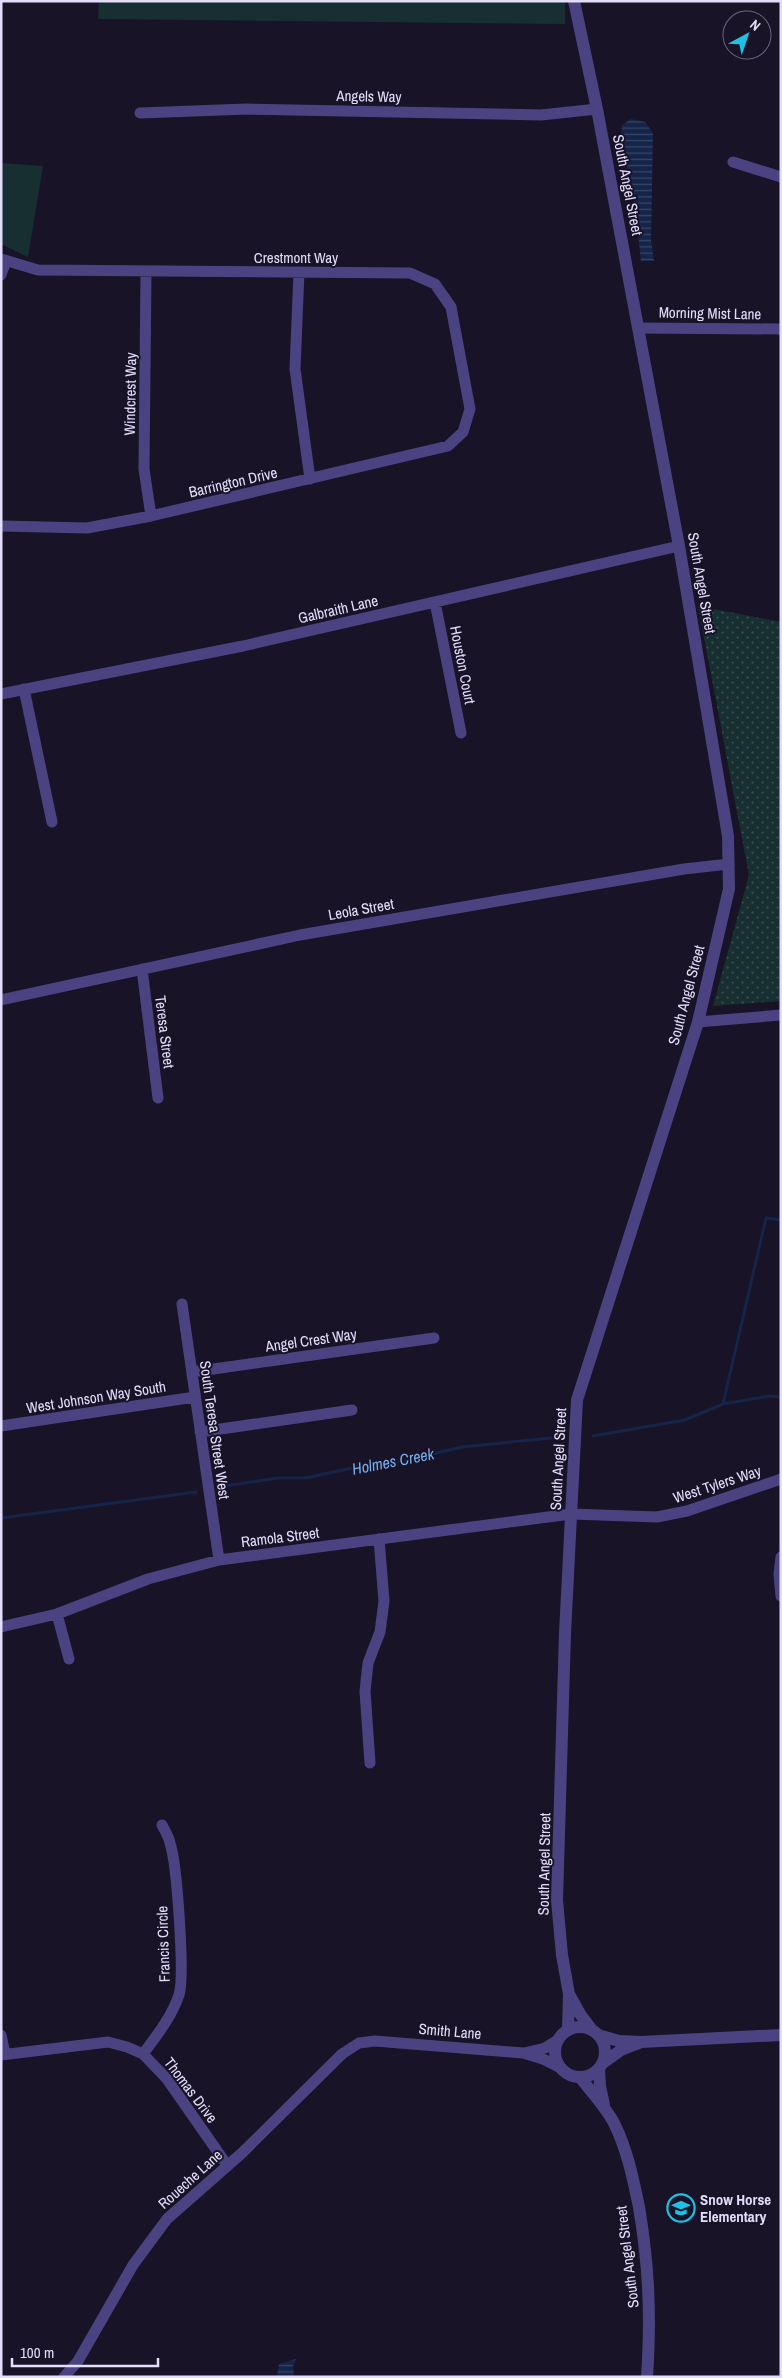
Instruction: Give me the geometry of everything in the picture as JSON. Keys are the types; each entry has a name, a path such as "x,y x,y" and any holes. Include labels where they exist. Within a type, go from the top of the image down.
{"street":[{"name":"South Angel Street","path":"568,2030 569,1994 562,1955 557,1900 565,1633 577,1400 698,1022 729,888 728,836 679,546 598,109 574,1"},
{"name":"Angels Way","path":"140,113 247,109 541,115 598,109"},
{"path":"733,162 781,177"},
{"path":"1,275 3,260"},
{"name":"Crestmont Way","path":"3,260 38,270 410,273 435,284 451,308 470,409 463,432"},
{"name":"Windcrest Way","path":"146,272 144,469 150,516"},
{"path":"299,272 295,369 310,479"},
{"name":"Morning Mist Lane","path":"638,328 781,329"},
{"name":"Barrington Drive","path":"1,526 88,528 150,516 448,446 463,432"},
{"name":"Galbraith Lane","path":"1,694 243,646 679,546"},
{"name":"Houston Court","path":"435,602 461,733"},
{"path":"24,689 52,822"},
{"name":"Leola Street","path":"1,1000 310,933 684,869 728,864"},
{"name":"Teresa Street","path":"142,969 158,1098"},
{"path":"698,1022 781,1015"},
{"name":"South Teresa Street West","path":"182,1304 219,1560"},
{"name":"Angel Crest Way","path":"192,1372 434,1338"},
{"name":"West Johnson Way South","path":"1,1426 195,1397"},
{"path":"200,1432 352,1410"},
{"name":"West Tylers Way","path":"571,1514 657,1517 687,1511 780,1483"},
{"name":"Ramola Street","path":"1,1627 57,1614 148,1579 219,1560 571,1514"},
{"path":"370,1763 365,1691 368,1662 380,1632 384,1601 379,1539"},
{"path":"781,1557 778,1574 781,1596"},
{"path":"57,1614 69,1659"},
{"name":"Francis Circle","path":"143,2054 168,2022 179,1994 180,1970 174,1864 170,1842 162,1825"},
{"name":"South Angel Street","path":"569,1994 580,2014 595,2032"},
{"path":"641,2042 621,2050 594,2074 580,2077 572,2076 561,2068 555,2054 558,2040 568,2030 584,2027 619,2041 641,2042 781,2035"},
{"path":"595,2032 605,2049 601,2066"},
{"path":"1,2034 3,2055"},
{"name":"Smith Lane","path":"522,2053 545,2048 558,2040"},
{"name":"Smith Lane","path":"375,2041 522,2053 543,2059 561,2068"},
{"name":"Roueche Lane","path":"64,2377 78,2361 133,2265 167,2219 288,2109 342,2054 359,2043 375,2041"},
{"name":"Thomas Drive","path":"3,2055 108,2042 143,2054 166,2078 227,2165"},
{"name":"South Angel Street","path":"601,2066 600,2086 606,2110 627,2154 646,2250 651,2321 647,2377"},
{"name":"South Angel Street","path":"580,2077 606,2110"}],"green space":[{"path":"99,1 565,1 565,24 98,19"},
{"path":"1,163 43,166 28,257 1,244"},
{"path":"698,606 781,622 781,1001 713,1006 749,875"}],"water":[{"path":"631,119 645,122 653,133 651,240 654,261 641,261 633,189 620,143 622,125"},
{"path":"296,2359 293,2366 294,2377 277,2377 279,2364"}],"waterway":[{"path":"723,1404 766,1218 781,1220"},
{"name":"Holmes Creek","path":"593,1436 685,1420 723,1404 770,1396 781,1397"},
{"name":"Holmes Creek","path":"225,1486 278,1478 306,1478 366,1465 388,1464 462,1447 561,1437"},
{"name":"Holmes Creek","path":"1,1518 196,1492"}],"place":[{"name":"Snow Horse Elementary","path":"681,2208"}]}
